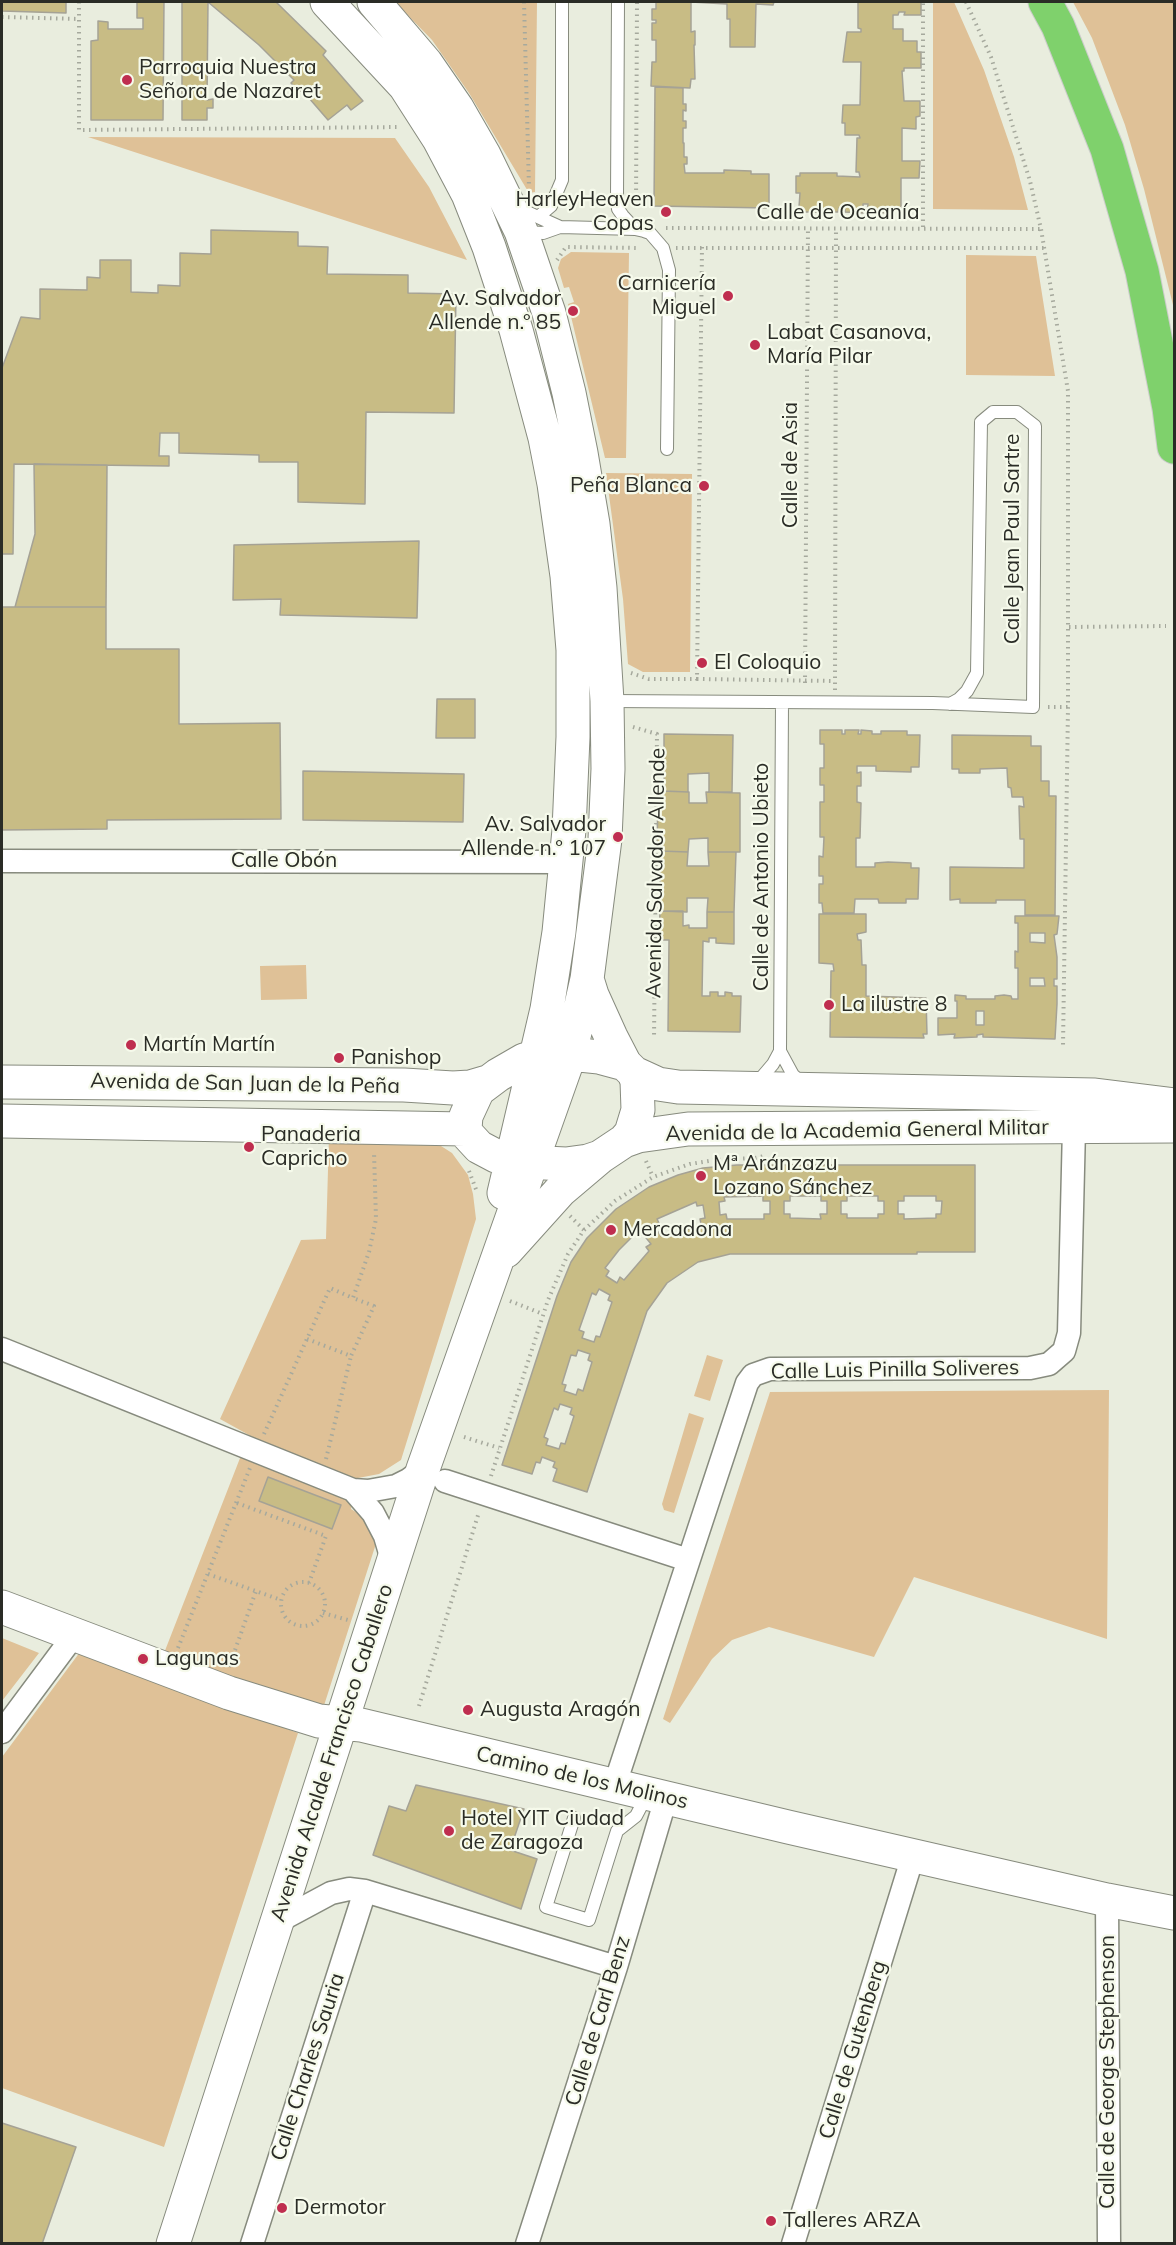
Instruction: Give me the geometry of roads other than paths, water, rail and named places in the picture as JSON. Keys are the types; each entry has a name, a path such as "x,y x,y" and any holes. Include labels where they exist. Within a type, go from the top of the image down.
{"highway":[{"path":"1045,2 1058,26 1107,149 1142,271 1169,408 1174,447"}],"main road":[{"path":"327,2 405,86 455,168 522,230"},
{"path":"374,2 426,63 458,108 522,230 560,354 588,494 603,622 608,701 605,840 587,979 570,1054 522,1161"},
{"path":"522,230 503,287 545,438 563,542 571,616 573,690 572,778 567,862 553,974 537,1056"},
{"path":"587,979 601,1016 639,1090 638,1110 624,1153"},
{"name":"Avenida de San Juan de la Peña","path":"522,1161 485,1152 469,1136 466,1116 473,1098 488,1082 512,1066 537,1056 570,1054"},
{"name":"Avenida de la Academia General Militar","path":"570,1054 599,1057 658,1084 678,1087 1095,1095 1174,1105"},
{"name":"Avenida Alcalde Francisco Caballero","path":"173,2244 393,1563 434,1475 522,1161 537,1056"},
{"name":"Avenida de San Juan de la Peña","path":"2,1082 393,1085 453,1088 470,1087 488,1082"},
{"name":"Avenida de San Juan de la Peña","path":"2,1121 374,1127 469,1136"},
{"name":"Avenida de la Academia General Militar","path":"522,1161 578,1163 624,1153 648,1134 688,1129 1174,1126"},
{"name":"Avenida Alcalde Francisco Caballero","path":"469,1136 484,1174 490,1205 495,1263"},
{"name":"Avenida Alcalde Francisco Caballero","path":"495,1263 561,1191 624,1153"},
{"name":"Camino de los Molinos","path":"2,1607 221,1690 319,1721 371,1727 913,1856 1174,1913"}],"street":[{"name":"Calle Obón","path":"2,861 567,862"},
{"name":"Calle Luis Pinilla Soliveres","path":"614,1786 747,1383 760,1371 782,1368 1040,1368 1049,1364 1064,1351 1069,1333 1074,1128"},
{"path":"2,1349 353,1490 368,1491 396,1486 408,1480 434,1475 485,1494 688,1560"},
{"path":"353,1490 366,1502 373,1513 385,1536 393,1563"},
{"path":"2,1732 75,1635"},
{"name":"Calle de Carl Benz","path":"527,2244 616,1967 656,1796"},
{"name":"Calle de Gutenberg","path":"793,2244 913,1856"},
{"path":"277,1922 331,1893 349,1889 365,1891 616,1967"},
{"name":"Calle Charles Sauria","path":"252,2244 365,1891"},
{"name":"Calle de George Stephenson","path":"1107,1900 1109,2244"}],"lane":[{"path":"522,230 551,206 562,180 562,2"},
{"path":"618,2 617,198 618,208 635,229"},
{"path":"522,230 543,232 560,227"},
{"path":"522,230 560,227 635,229 650,233 663,248 669,270 667,449"},
{"path":"522,230 560,227"},
{"name":"Calle Jean Paul Sartre","path":"608,701 950,704 1033,707 1035,426 1017,412 993,412 981,423 977,673 967,691 950,704"},
{"name":"Calle de Antonio Ubieto","path":"780,1052 782,703"},
{"path":"780,1052 793,1075 812,1089"},
{"path":"751,1089 773,1064 780,1052"},
{"path":"574,1818 546,1907 588,1920 617,1831 656,1796"}],"place":[{"name":"Parroquia Nuestra Señora de Nazaret","path":"127,80"},
{"name":"HarleyHeaven Copas","path":"666,212"},
{"name":"Carnicería Miguel","path":"728,296"},
{"name":"Av. Salvador Allende n.º 85","path":"573,311"},
{"name":"Labat Casanova, María Pilar","path":"755,345"},
{"name":"Peña Blanca","path":"704,486"},
{"name":"El Coloquio","path":"702,663"},
{"name":"Av. Salvador Allende n.º 107","path":"618,837"},
{"name":"La ilustre 8","path":"829,1005"},
{"name":"Martín Martín","path":"131,1045"},
{"name":"Panishop","path":"339,1058"},
{"name":"Panaderia Capricho","path":"249,1147"},
{"name":"Mª Aránzazu Lozano Sánchez","path":"701,1176"},
{"name":"Mercadona","path":"611,1230"},
{"name":"Lagunas","path":"143,1659"},
{"name":"Augusta Aragón","path":"468,1710"},
{"name":"Hotel YIT Ciudad de Zaragoza","path":"449,1831"},
{"name":"Dermotor","path":"282,2208"},
{"name":"Talleres ARZA","path":"771,2221"}]}
